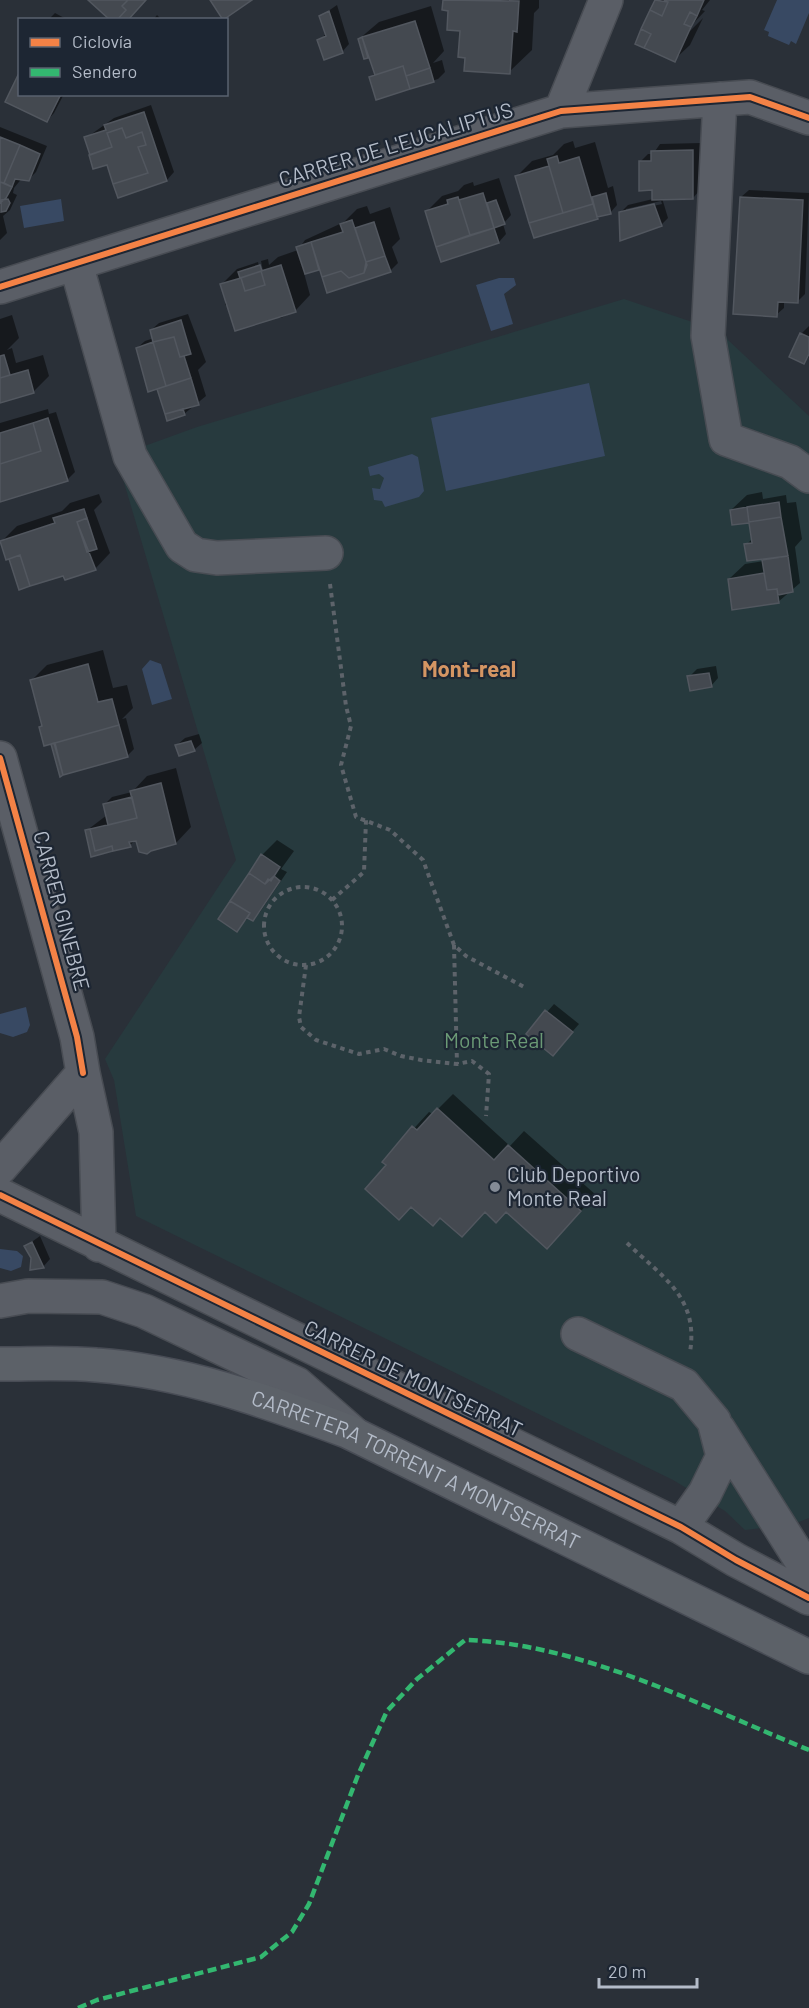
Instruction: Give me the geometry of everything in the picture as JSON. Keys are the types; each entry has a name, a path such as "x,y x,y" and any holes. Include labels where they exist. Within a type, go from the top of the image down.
{"main road":[{"name":"CARRETERA TORRENT A MONTSERRAT","path":"0,1364 96,1365 201,1382 270,1402 357,1436 809,1656"}],"street":[{"path":"561,111 606,0"},
{"name":"CARRER DE L'EUCALIPTUS","path":"0,287 561,111 750,97 809,118"},
{"path":"720,99 708,336 726,440 790,462 809,476"},
{"path":"76,264 130,456 182,546 196,555 217,558 326,553"},
{"name":"CARRER GINEBRE","path":"0,758 77,1037 96,1132 99,1245"},
{"path":"0,1168 83,1073"},
{"name":"CARRER DE MONTSERRAT","path":"0,1195 681,1527 736,1560 809,1598"},
{"path":"0,1301 28,1296 102,1297 144,1311 297,1384 357,1436"},
{"path":"578,1334 684,1385 714,1421 809,1573"},
{"path":"681,1527 705,1493 723,1456 714,1421"}],"path":[{"path":"326,553 346,706 351,726 341,765 356,817 390,830 423,860 454,945 457,1064"},
{"path":"332,900 364,872 366,820"},
{"path":"295,887 315,889 332,900 339,910 341,934 328,955 306,965 282,960 266,940 263,926 265,913 282,892 295,887"},
{"path":"454,945 466,956 526,988"},
{"path":"306,965 299,1017 301,1027 316,1040 359,1054 384,1049 401,1056 457,1064 472,1061 489,1074 486,1116"},
{"path":"627,1243 684,1298 693,1331"}],"green space":[{"name":"Monte Real","path":"624,299 725,333 728,340 809,416 809,1518 794,1524 745,1530 725,1511 673,1480 136,1216 114,1080 105,1059 236,860 109,432 139,448 197,427"}],"water":[{"path":"777,0 809,0 809,13 796,44 791,41 789,45 768,36 769,32 764,30"},
{"path":"61,199 64,221 24,228 20,206"},
{"path":"499,278 514,278 516,285 504,294 513,324 491,331 476,285"},
{"path":"589,383 605,456 446,491 431,418"},
{"path":"412,454 418,457 424,491 419,497 385,507 382,501 374,500 372,488 380,489 384,478 379,474 370,476 368,467"},
{"path":"150,660 161,664 172,699 152,705 142,669"},
{"path":"26,1007 30,1025 27,1032 13,1037 0,1033 0,1014"},
{"path":"0,1249 17,1251 23,1256 21,1267 11,1271 0,1268"}],"building":[{"path":"88,0 128,0 122,6 126,10 119,18 108,18"},
{"path":"128,0 146,0 130,18 119,18 126,10 122,6"},
{"path":"210,0 252,0 226,18 222,18"},
{"path":"443,0 519,1 517,32 513,31 510,74 464,71 465,58 458,57 460,31 447,30 448,11 442,10"},
{"path":"655,0 668,2 662,16 650,10"},
{"path":"664,0 704,0 697,16 690,12 684,24 691,27 675,62 644,48 651,34 641,29 650,10 662,16 668,2"},
{"path":"329,11 343,53 324,60 317,40 326,36 319,16"},
{"path":"690,12 697,16 691,27 684,24"},
{"path":"415,21 430,68 406,76 403,66 375,75 362,37"},
{"path":"641,29 651,34 644,48 635,44"},
{"path":"362,37 368,58 364,59 358,39"},
{"path":"403,66 410,89 376,100 369,77"},
{"path":"430,68 434,82 410,89 406,76"},
{"path":"18,75 18,96 60,96 47,122 5,102"},
{"path":"144,112 167,181 118,198 113,184 148,173 138,147 146,145 142,132 126,138 122,128 107,133 112,147 90,155 84,137 106,130 104,125"},
{"path":"122,128 126,138 142,132 146,145 138,147 148,173 113,184 107,165 93,169 89,155 112,147 107,133"},
{"path":"0,137 20,145 4,183 0,182"},
{"path":"20,145 40,154 29,181 15,179 12,187 4,183"},
{"path":"693,150 693,199 652,200 652,190 639,191 639,161 651,161 651,151"},
{"path":"557,156 559,163 579,157 593,204 563,213 547,159"},
{"path":"549,166 563,213 529,223 515,176"},
{"path":"0,182 12,187 0,203"},
{"path":"483,193 494,228 470,235 459,200"},
{"path":"606,193 611,214 597,217 592,197"},
{"path":"458,197 470,235 436,247 425,211 448,204 447,200"},
{"path":"740,197 803,200 798,303 778,302 777,317 733,314"},
{"path":"8,199 10,203 6,211 1,212 1,200"},
{"path":"496,200 505,224 494,228 487,203"},
{"path":"593,204 598,219 534,238 529,223"},
{"path":"654,204 662,226 620,241 619,212"},
{"path":"352,220 367,265 364,273 349,278 341,271 322,277 311,242 343,232 340,224"},
{"path":"374,222 385,256 366,262 355,228"},
{"path":"494,228 499,243 441,262 436,247"},
{"path":"311,242 319,270 305,274 296,247"},
{"path":"385,256 391,272 327,293 322,277 341,271 349,278 364,273 366,262"},
{"path":"260,265 262,271 240,278 238,272"},
{"path":"281,265 296,312 235,331 220,284 241,278 245,291 265,285 261,271"},
{"path":"261,271 265,285 245,291 241,278"},
{"path":"181,320 191,354 180,357 174,337 153,342 150,330"},
{"path":"800,333 809,337 809,354 804,364 789,357"},
{"path":"174,337 180,357 184,356 191,378 166,386 153,342"},
{"path":"153,342 166,386 148,392 136,348"},
{"path":"4,355 10,375 0,378 0,356"},
{"path":"28,370 34,393 0,403 0,378"},
{"path":"191,378 199,405 165,414 157,389"},
{"path":"183,409 185,415 167,421 165,414"},
{"path":"48,418 68,481 0,502 0,464 41,451 33,423"},
{"path":"33,423 41,451 0,464 0,433"},
{"path":"779,502 781,517 749,522 747,507"},
{"path":"747,507 749,522 781,517 788,556 747,561 744,544 752,543 749,523 732,525 730,510"},
{"path":"84,509 87,518 77,522 96,570 65,580 63,576 30,586 20,555 6,560 0,541 55,523 53,518"},
{"path":"87,518 97,549 87,552 77,522"},
{"path":"20,555 30,586 19,590 9,559"},
{"path":"788,556 793,592 778,595 777,589 767,590 762,560"},
{"path":"764,573 767,590 777,589 779,603 732,610 728,579"},
{"path":"88,664 98,702 112,699 119,725 44,746 39,727 42,726 30,680"},
{"path":"709,673 712,687 690,691 687,676"},
{"path":"119,725 128,757 63,775 55,743"},
{"path":"191,741 195,751 179,756 175,745"},
{"path":"54,743 63,775 60,777 51,744"},
{"path":"161,783 176,844 147,854 139,852 136,841 129,842 131,847 113,851 112,846 95,851 90,829 137,818 130,791"},
{"path":"132,797 137,818 108,825 103,804"},
{"path":"90,829 95,851 112,846 113,851 91,857 85,830"},
{"path":"261,854 280,867 271,881 268,879 265,884 249,873"},
{"path":"249,873 265,884 274,876 280,881 253,921 247,918 250,913 230,901"},
{"path":"230,901 250,913 237,932 218,919"},
{"path":"545,1010 573,1032 553,1056 526,1034"},
{"path":"437,1108 494,1160 508,1145 581,1211 547,1249 506,1212 496,1223 485,1212 462,1237 440,1218 433,1226 411,1207 399,1220 365,1189 386,1165 382,1162 412,1126 417,1130"},
{"path":"32,1242 44,1268 30,1270 31,1258 24,1246"}],"marked path":[{"path":"78,2008 97,2000 261,1957 292,1932 309,1904 358,1775 387,1711 417,1679 465,1640 509,1644 553,1652 597,1665 684,1697 809,1750"}],"cycle path":[{"path":"0,287 561,111 750,97 809,118"},
{"path":"0,758 77,1037 83,1073"},
{"path":"0,1195 681,1527 736,1560 809,1598"}],"place":[{"name":"Club Deportivo Monte Real","path":"495,1187"}],"district":[{"name":"Mont-real","path":"469,669"}]}
